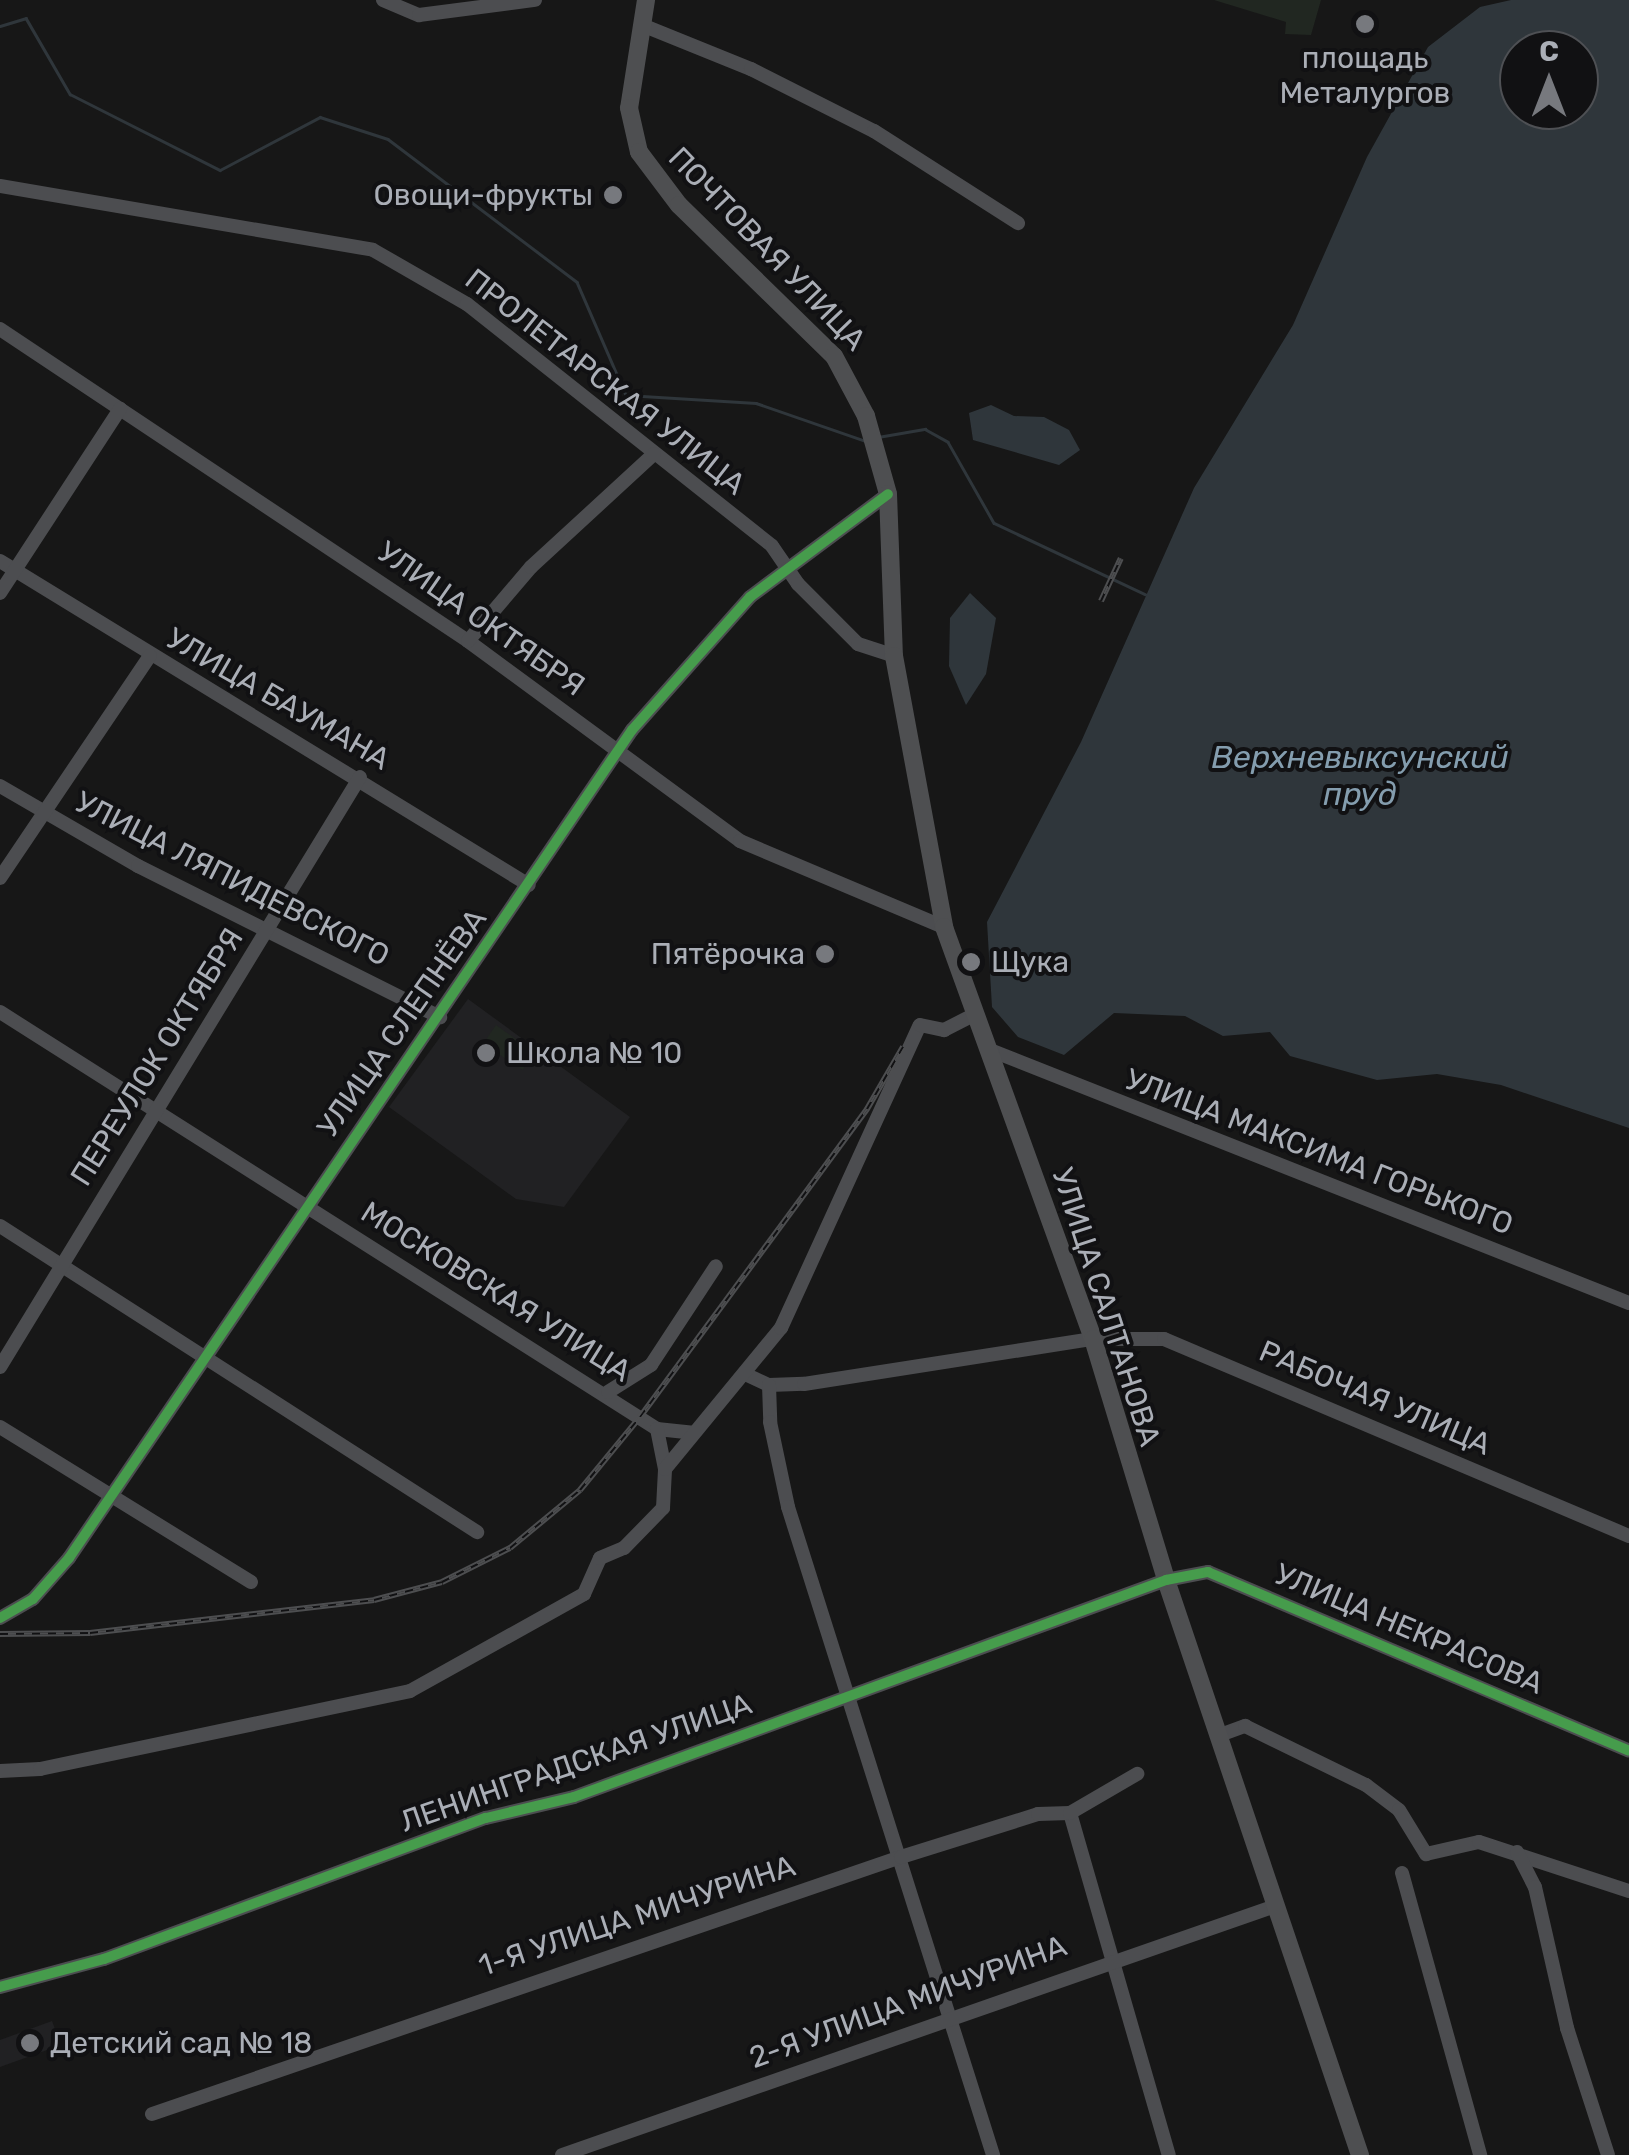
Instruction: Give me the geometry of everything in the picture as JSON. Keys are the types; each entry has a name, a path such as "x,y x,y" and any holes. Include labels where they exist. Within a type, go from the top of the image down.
{"main road":[{"name":"ПОЧТОВАЯ УЛИЦА","path":"646,0 629,108 639,152 678,205 834,356 866,416 879,460"},
{"name":"УЛИЦА САЛТАНОВА","path":"879,460 888,494 894,656 944,927 1093,1338 1166,1580 1360,2155"}],"street":[{"path":"383,0 419,16 535,0"},
{"path":"642,25 750,69 874,131 1018,223"},
{"name":"ПРОЛЕТАРСКАЯ УЛИЦА","path":"0,186 373,250 467,304 789,564 798,584 858,644 894,656"},
{"name":"УЛИЦА ОКТЯБРЯ","path":"0,330 468,640 740,841 944,927"},
{"path":"0,593 120,409"},
{"path":"468,640 531,567 654,454"},
{"name":"УЛИЦА СЛЕПНЁВА","path":"0,1618 50,1582 305,1203 440,1018 618,749 712,637 789,564 888,494"},
{"name":"УЛИЦА БАУМАНА","path":"0,561 150,656 360,777 529,885"},
{"path":"0,878 150,656"},
{"name":"ПЕРЕУЛОК ОКТЯБРЯ","path":"0,1367 360,777"},
{"name":"УЛИЦА ЛЯПИДЕВСКОГО","path":"0,786 268,932 440,1018"},
{"name":"МОСКОВСКАЯ УЛИЦА","path":"0,1012 608,1392 657,1429"},
{"path":"665,1470 781,1328 920,1026 944,1030 973,1015"},
{"name":"УЛИЦА МАКСИМА ГОРЬКОГО","path":"990,1050 1629,1303"},
{"path":"0,1226 206,1353 478,1532"},
{"path":"608,1392 658,1356 716,1266"},
{"name":"РАБОЧАЯ УЛИЦА","path":"770,1385 1046,1351 1093,1338 1164,1339 1629,1536"},
{"path":"745,1374 770,1385 770,1422 788,1507 850,1693 992,2152 975,2155"},
{"path":"0,1426 251,1582"},
{"path":"0,1772 40,1769 410,1691 584,1594 600,1558 624,1548 663,1508 665,1470 657,1429 693,1433"},
{"name":"УЛИЦА НЕКРАСОВА","path":"1166,1580 1208,1572 1629,1751"},
{"name":"ЛЕНИНГРАДСКАЯ УЛИЦА","path":"0,1987 104,1959 1166,1580"},
{"path":"1220,1735 1245,1726 1366,1785 1399,1810 1426,1854 1479,1842 1547,1860 1629,1892"},
{"name":"1-Я УЛИЦА МИЧУРИНА","path":"152,2114 901,1857 1038,1814 1070,1813 1137,1774"},
{"path":"1070,1813 1169,2155"},
{"path":"1518,1852 1535,1887 1567,2028 1608,2155"},
{"path":"1535,1887 1547,1860"},
{"path":"1402,1873 1480,2155"},
{"name":"2-Я УЛИЦА МИЧУРИНА","path":"562,2155 1113,1959 1275,1906"}],"shaded area":[{"path":"1214,0 1321,0 1311,35 1285,34 1286,22"},
{"name":"Школа № 10","path":"468,999 630,1117 564,1207 516,1199 389,1107"},
{"path":"496,1025 531,1050 523,1070 483,1044"},
{"name":"Детский сад № 18","path":"52,2021 61,2045 0,2067 0,2040"}],"water":[{"name":"Верхневыксунский пруд","path":"1511,0 1629,0 1629,1128 1501,1085 1437,1074 1377,1080 1290,1056 1270,1032 1223,1036 1185,1016 1114,1013 1064,1055 1018,1037 992,1007 987,922 1081,742 1194,488 1293,325 1367,157 1428,47 1480,7"},
{"path":"991,405 1014,416 1044,417 1069,430 1080,450 1059,465 973,440 969,413"},
{"path":"970,593 996,618 986,674 966,705 949,666 950,618"}],"waterway":[{"path":"0,26 26,18 70,94 220,170 320,117 388,139 577,282 626,395 756,403 866,441"},
{"path":"878,437 925,429 948,442 994,523 1145,594"}],"railway":[{"path":"1101,601 1121,558"},
{"path":"0,1634 90,1633 374,1600 442,1582 510,1548 580,1490 640,1417 867,1109 903,1047"}],"cycle path":[{"path":"0,1618 33,1599 69,1558 632,730 750,597 888,494"},
{"path":"0,1987 104,1959 486,1818 574,1797 1166,1580 1208,1572 1629,1751"}],"place":[{"name":"площадь Металургов","path":"1365,24"},
{"name":"Овощи-фрукты","path":"613,195"},
{"name":"Пятёрочка","path":"825,954"},
{"name":"Щука","path":"971,962"},
{"name":"Школа № 10","path":"486,1053"},
{"name":"Детский сад № 18","path":"30,2043"}]}
